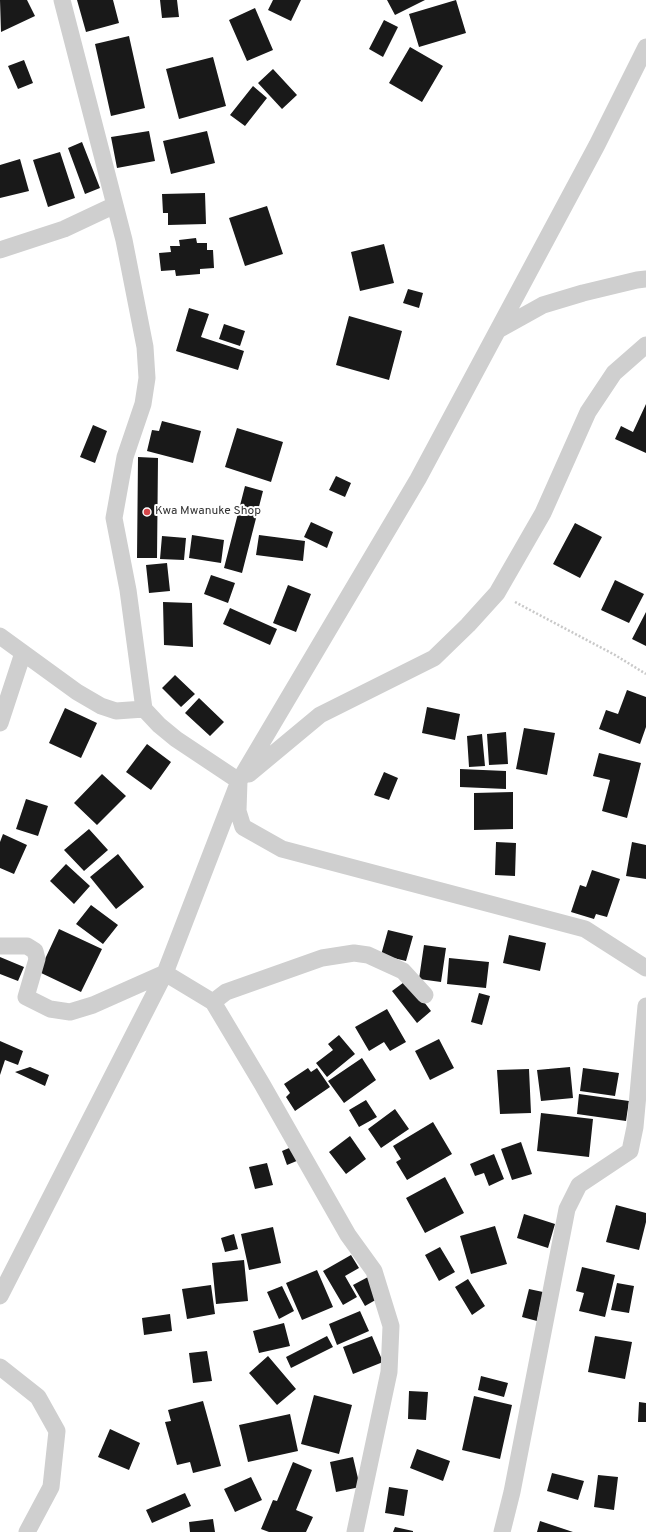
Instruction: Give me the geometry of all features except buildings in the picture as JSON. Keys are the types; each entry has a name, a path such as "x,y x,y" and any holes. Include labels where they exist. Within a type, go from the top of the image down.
{"street":[{"path":"62,0 124,240 145,347 147,378 143,404 125,457 114,518 128,590 144,709 159,725 176,739 239,782"},
{"path":"0,1296 165,973 239,782 418,479 597,146 646,47"},
{"path":"0,250 64,228 115,205"},
{"path":"498,330 543,305 583,293 646,279"},
{"path":"646,345 614,373 588,412 543,513 497,593 434,658 320,715 239,782 238,811 243,827 282,849 585,929 646,968"},
{"path":"0,636 77,692 101,706 116,711 144,709"},
{"path":"0,723 23,653"},
{"path":"0,946 27,946 35,951 37,959 26,997 50,1009 70,1012 93,1005 165,973"},
{"path":"213,1002 226,992 322,958 354,953 368,955 403,971 412,978 425,995"},
{"path":"165,973 213,1002 348,1235 374,1271 391,1326 389,1372 355,1532"},
{"path":"502,1532 512,1492 567,1209 579,1185 630,1151 635,1127 646,1006"},
{"path":"0,1367 38,1397 57,1431 51,1487 26,1532"}],"path":[{"path":"497,593 615,655 646,674"}],"place":[{"name":"Kwa Mwanuke Shop","path":"147,512"}]}
